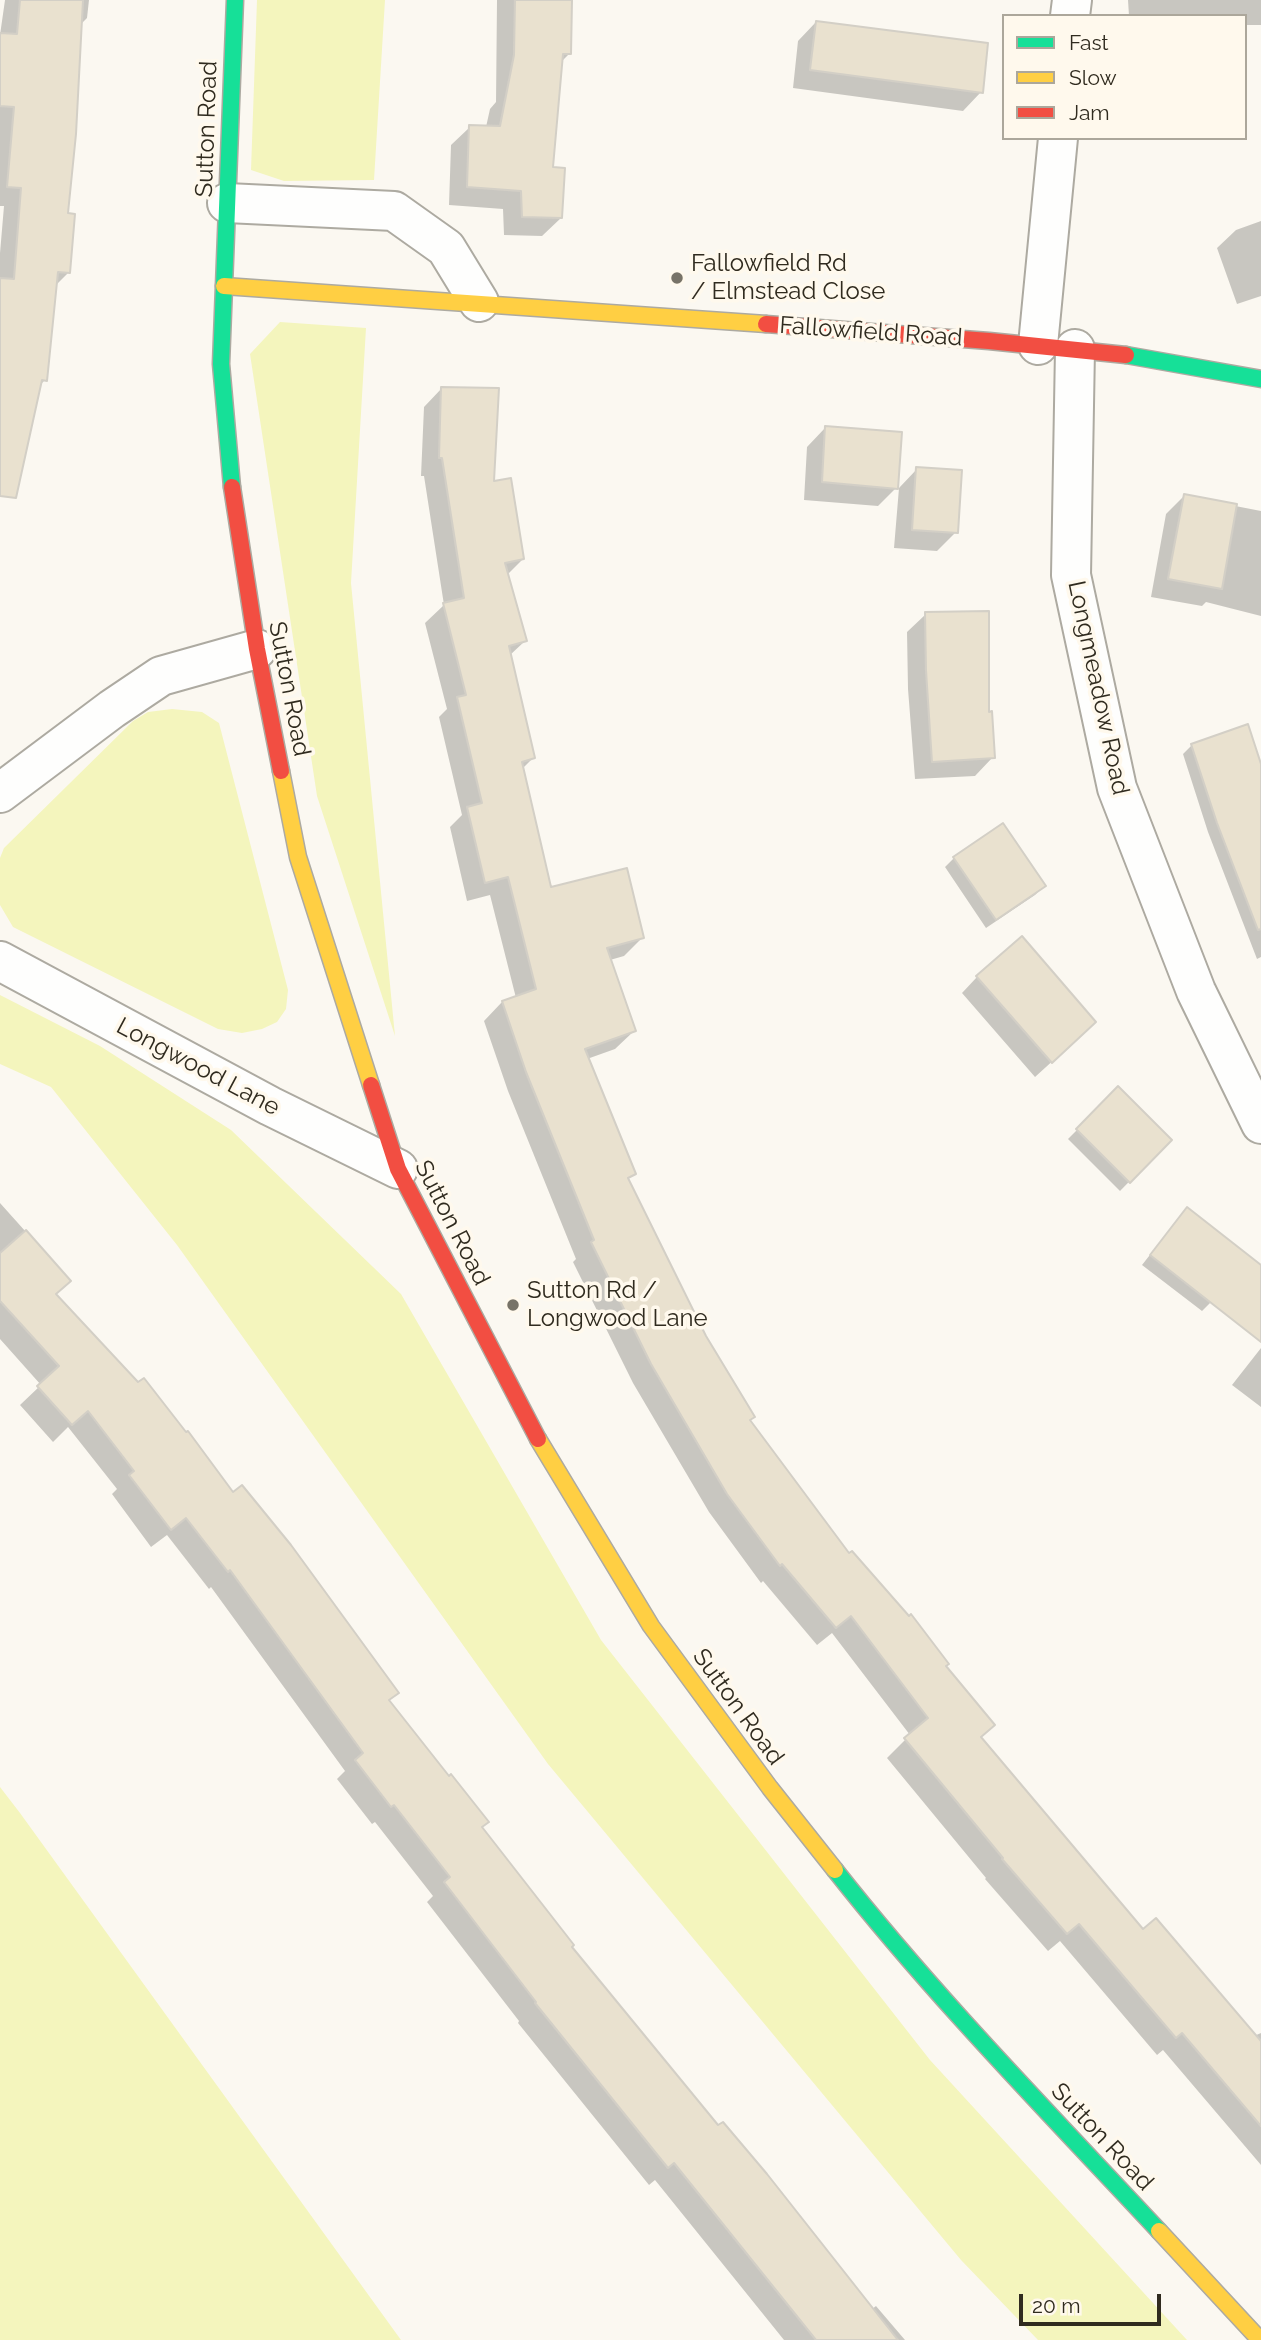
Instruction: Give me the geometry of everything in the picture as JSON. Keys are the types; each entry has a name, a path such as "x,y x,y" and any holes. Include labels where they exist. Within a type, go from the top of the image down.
{"main road":[{"name":"Sutton Road","path":"235,0 221,364 234,508 257,649 298,857 398,1169 547,1457 651,1626 762,1778 869,1913 970,2028 1259,2340"},
{"name":"Fallowfield Road","path":"223,286 479,302 1038,345 1215,369 1261,379"}],"street":[{"path":"1038,345 1058,140"},
{"path":"227,203 394,211 446,248 479,302"},
{"name":"Longmeadow Road","path":"1075,349 1071,575 1117,788 1196,991 1261,1124"},
{"path":"0,793 111,709 161,676 257,649"},
{"name":"Longwood Lane","path":"0,961 270,1106 398,1169"}],"green space":[{"path":"257,0 385,0 374,180 284,181 251,170"},
{"path":"280,322 366,328 351,583 395,1036 317,796 250,354"},
{"path":"172,709 202,712 219,723 288,990 286,1009 277,1022 262,1029 242,1033 218,1029 13,927 0,905 0,858 4,848 133,721 148,712"},
{"path":"0,995 100,1046 231,1130 401,1294 601,1640 930,2060 1187,2340 1038,2340 961,2260 548,1764 177,1245 51,1087 0,1064"},
{"path":"0,1787 20,1813 401,2340 0,2340"}],"building":[{"path":"20,0 83,0 76,134 68,213 75,214 70,273 58,272 47,381 42,380 16,498 0,496 0,278 14,279 21,188 7,187 14,107 0,106 0,33 17,34"},
{"path":"515,0 572,0 571,54 563,54 553,167 565,168 562,218 522,217 521,191 467,187 469,125 500,126 514,55"},
{"path":"816,21 988,43 983,93 810,70"},
{"path":"441,387 499,388 494,481 511,478 524,559 505,563 527,641 509,646 535,758 522,762 551,887 627,868 644,938 607,948 636,1031 585,1049 636,1174 628,1178 706,1336 755,1417 750,1420 849,1553 852,1551 909,1616 911,1614 949,1664 946,1666 995,1725 981,1737 1143,1929 1156,1918 1261,2041 1261,2126 1182,2033 1176,2038 1079,1924 1067,1934 904,1738 928,1718 851,1616 836,1628 782,1564 780,1566 727,1494 651,1364 591,1242 594,1240 526,1072 502,1001 536,989 508,877 485,883 467,807 482,803 457,697 466,695 443,603 464,598 442,458 439,458"},
{"path":"825,426 902,432 898,489 822,482"},
{"path":"916,467 962,470 958,533 912,530"},
{"path":"1184,494 1237,504 1222,589 1168,579"},
{"path":"989,611 989,712 992,711 995,758 932,762 925,612"},
{"path":"1248,724 1261,764 1261,929 1258,930 1217,823 1191,744"},
{"path":"1003,823 1046,886 996,920 953,857"},
{"path":"1022,936 1096,1022 1052,1063 976,976"},
{"path":"1118,1086 1172,1140 1130,1183 1076,1129"},
{"path":"1187,1207 1261,1265 1261,1342 1150,1255"},
{"path":"26,1230 71,1281 56,1294 138,1382 144,1378 233,1492 242,1485 291,1545 399,1693 389,1700 489,1822 482,1827 574,1945 572,1947 718,2125 723,2122 767,2174 898,2340 816,2340 674,2163 668,2168 535,2003 444,1882 450,1877 355,1760 363,1753 230,1570 228,1572 186,1518 171,1530 129,1475 134,1471 88,1411 72,1425 37,1386 59,1366 0,1301 0,1253"}],"traffic: fast":[{"path":"232,487 221,364 235,0"},
{"path":"1126,355 1261,379"},
{"path":"835,1870 952,2009 1159,2231"}],"traffic: slow":[{"path":"224,286 766,324"},
{"path":"281,771 298,857 371,1085"},
{"path":"538,1439 651,1626 770,1788 835,1870"},
{"path":"1159,2231 1260,2340"}],"traffic: jam":[{"path":"766,324 989,341 1126,355"},
{"path":"232,487 257,649 281,771"},
{"path":"371,1085 398,1169 538,1439"}],"place":[{"name":"Fallowfield Rd / Elmstead Close","path":"677,278"},
{"name":"Sutton Rd / Longwood Lane","path":"513,1305"}]}
